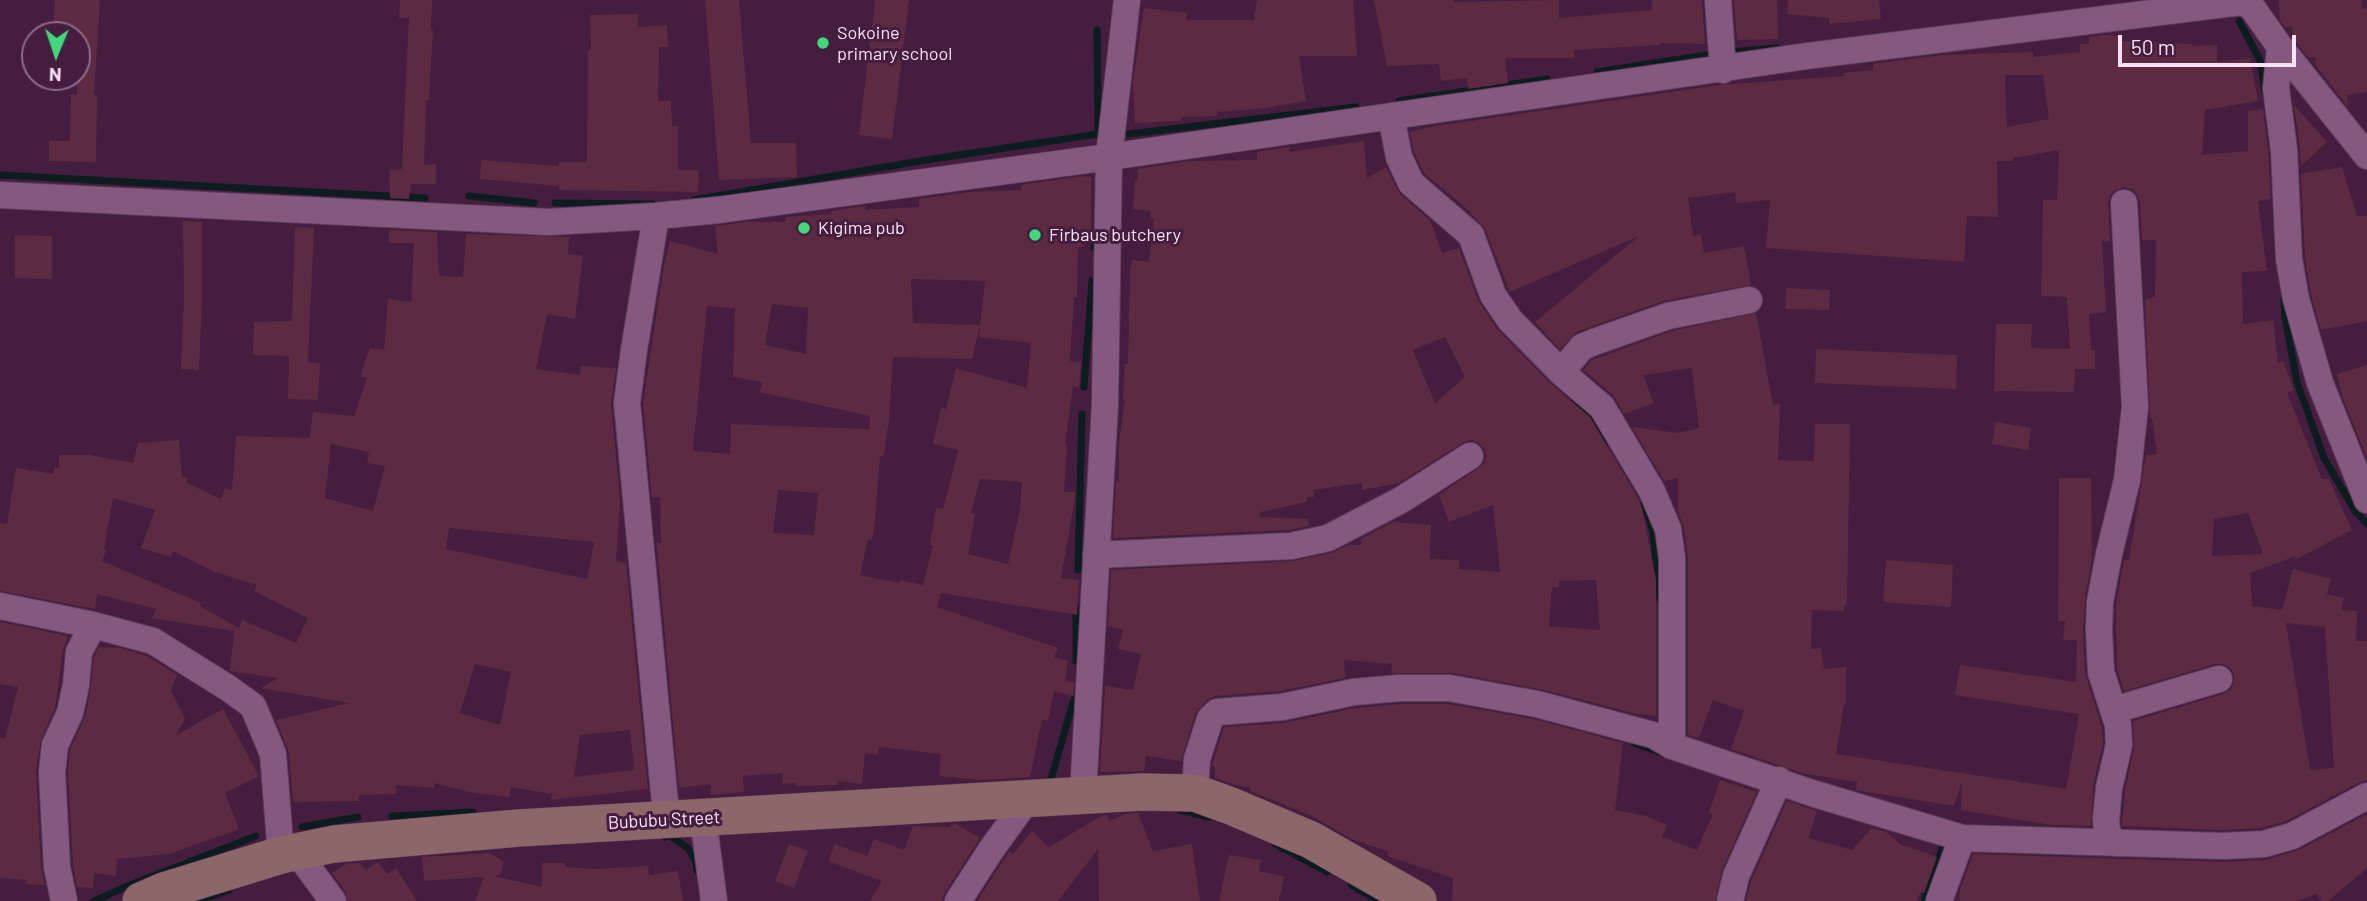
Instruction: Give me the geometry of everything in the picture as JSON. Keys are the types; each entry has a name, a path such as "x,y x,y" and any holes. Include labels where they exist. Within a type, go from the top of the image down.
{"street":[{"path":"1083,794 1105,404 1109,157 1127,0"},
{"path":"1718,0 1723,70"},
{"path":"0,195 549,222 656,216 1109,157 1834,52 2241,1 2251,6 2280,47 2367,156"},
{"path":"2280,47 2276,88 2284,150 2291,272 2320,383 2367,500"},
{"path":"1391,116 1399,157 1411,183 1471,235 1493,295 1510,320 1561,372 1602,407 1652,491 1668,528 1672,558 1672,746"},
{"path":"2116,843 2107,833 2106,819 2109,788 2119,745 2118,725 2101,672 2099,631 2100,602 2127,480 2135,407 2124,203"},
{"path":"656,216 627,403 665,803 690,819 714,901"},
{"path":"1561,372 1582,347 1594,342 1668,316 1749,300"},
{"path":"1096,555 1291,546 1328,538 1401,500 1471,456"},
{"path":"0,606 93,625 153,641 253,706 273,754 288,853 333,901"},
{"path":"64,901 57,867 52,772 55,745 70,713 79,652 93,625"},
{"path":"2114,710 2219,678"},
{"path":"1418,901 1311,839 1195,793 1198,759 1209,719 1217,712 1282,707 1354,692 1449,688 1537,704 1653,735 1672,746 1962,838 2223,846 2264,844 2292,836 2367,796"},
{"path":"1730,901 1736,876 1779,780"},
{"name":"Bububu Street","path":"141,901 164,891 288,853 334,844 422,836 1027,800 1083,794 1195,793"},
{"path":"958,901 1027,800"},
{"path":"1939,901 1962,838"}],"building":[{"path":"55,0 100,0 94,95 97,95 96,162 49,161 49,141 70,141 71,94 91,91 91,21 54,21"},
{"path":"400,0 432,0 433,30 429,100 426,100 424,165 436,164 436,184 411,184 409,199 390,198 389,170 402,169 409,18 399,18"},
{"path":"705,0 739,0 751,143 796,143 797,177 719,180"},
{"path":"875,0 909,0 892,139 859,135"},
{"path":"1257,0 1353,0 1357,56 1299,56 1306,101 1217,112 1217,116 1181,117 1181,121 1135,123 1133,82 1144,8 1187,13 1186,20 1254,20"},
{"path":"1374,0 1559,0 1559,18 1652,10 1652,0 1702,0 1705,44 1660,43 1574,50 1574,58 1505,58 1508,83 1468,89 1467,78 1441,81 1439,64 1387,66"},
{"path":"1734,0 1777,0 1778,39 1737,40"},
{"path":"1788,0 1879,0 1881,19 1829,24 1829,18 1787,14"},
{"path":"2279,0 2362,0 2361,9 2367,8 2367,92 2347,95 2348,107 2316,66 2315,57 2308,57 2293,38 2292,26 2285,27 2280,20"},
{"path":"638,14 638,27 667,25 668,47 659,47 658,101 671,101 672,126 678,126 678,170 699,170 698,192 559,190 559,186 480,179 481,160 559,166 559,162 587,162 590,15"},
{"path":"2105,35 2119,36 2119,41 2217,45 2217,62 2250,58 2258,101 2205,110 2202,155 2248,151 2248,111 2263,109 2271,199 2258,201 2267,271 2242,272 2243,324 2273,320 2278,363 2283,361 2294,390 2287,393 2322,479 2329,479 2352,530 2295,560 2296,556 2250,573 2252,606 2282,610 2293,569 2331,579 2327,594 2344,598 2341,610 2357,611 2356,641 2367,641 2367,780 2286,821 2261,828 2223,830 2122,826 2125,791 2134,748 2133,721 2223,694 2231,689 2234,682 2234,674 2230,668 2215,664 2124,691 2117,669 2116,604 2124,560 2129,560 2146,455 2157,454 2150,418 2145,299 2155,297 2156,240 2142,240 2140,201 2132,189 2124,187 2116,190 2110,195 2108,203 2110,241 2102,241 2106,312 2089,314 2095,369 2075,369 2074,392 1994,391 1996,324 2032,324 2031,348 2070,349 2067,297 2041,296 2043,200 2057,200 2059,150 2013,158 2013,161 1997,161 1998,217 1967,216 1964,262 1766,248 1770,200 1736,203 1735,192 1688,198 1693,236 1701,234 1704,253 1744,246 1751,285 1663,301 1576,332 1560,349 1535,322 1639,236 1510,292 1485,229 1466,208 1424,173 1414,152 1410,132 1719,85 1844,76 1843,73 1873,70 1873,64 1942,55 2033,52 2033,57 2080,52 2080,44 2089,44 2089,37","holes":["2005,75 2043,75 2049,119 2007,127","2248,513 2263,554 2212,556 2214,519","2286,623 2325,627 2334,768 2310,770"]},
{"path":"2294,105 2327,142 2301,166 2300,148"},
{"path":"1364,141 1367,178 1386,167 1400,194 1430,220 1442,253 1459,248 1478,300 1497,329 1550,383 1590,417 1642,508 1656,580 1656,716 1637,714 1540,689 1452,673 1391,673 1392,664 1344,660 1345,678 1280,691 1216,696 1207,700 1195,714 1181,761 1146,756 1144,771 1100,772 1105,686 1133,690 1141,654 1118,649 1123,630 1108,626 1111,570 1294,561 1331,553 1349,545 1361,545 1361,539 1393,522 1431,525 1430,559 1459,560 1459,569 1500,572 1493,505 1449,522 1439,495 1484,464 1484,448 1478,442 1470,440 1399,483 1362,490 1362,483 1313,490 1314,497 1307,497 1307,502 1260,512 1260,517 1308,519 1309,526 1289,530 1113,538 1116,482 1119,482 1119,443 1125,400 1125,364 1128,364 1130,271 1132,260 1149,262 1154,219 1150,219 1151,211 1133,209 1138,169 1189,161 1257,160 1257,152 1289,147 1289,152","holes":["1445,337 1465,377 1435,403 1413,350","1596,580 1600,630 1549,626 1552,587 1559,587 1559,581"]},
{"path":"2342,167 2357,216 2367,216 2367,321 2321,330 2311,295 2305,257 2301,174"},
{"path":"1091,177 1091,232 1085,231 1084,247 1078,247 1077,297 1074,297 1070,361 1081,362 1079,387 1073,386 1065,444 1064,492 1076,492 1061,578 1079,580 1077,615 941,593 937,607 1058,648 1054,657 1068,661 1065,681 1074,682 1073,696 1054,691 1048,721 1042,719 1030,777 979,780 939,776 941,754 879,747 878,755 865,753 862,784 838,781 838,785 796,786 796,783 783,784 782,773 743,776 744,792 711,795 711,784 679,788 656,543 661,543 660,497 652,497 643,403 670,241 718,254 715,226 748,222 785,222 785,217 831,214 831,211 865,206 865,210 919,207 919,199 969,192 1021,190 1021,185","holes":["911,279 985,281 979,337 1031,343 1027,388 956,368 946,409 941,408 933,444 958,450 943,509 936,508 930,545 933,546 923,585 860,575 868,539 872,540 875,521 880,456 884,457 889,418 893,357 972,359 980,325 913,323","772,304 808,308 806,354 765,345","707,306 735,308 733,377 762,382 760,392 870,416 869,429 731,424 730,454 693,451","980,479 1022,482 1020,509 1008,564 968,554 975,514 971,513","778,490 818,493 814,535 773,533"]},
{"path":"183,221 202,222 199,370 181,369"},
{"path":"295,227 314,228 308,362 320,363 318,400 288,399 289,356 253,355 254,322 292,321"},
{"path":"389,230 437,232 439,276 463,277 466,234 569,237 568,254 583,256 575,319 547,314 536,369 580,375 581,366 616,368 611,404 620,500 616,561 626,563 648,789 551,800 552,794 511,787 509,797 469,792 434,783 434,788 396,785 396,794 359,795 359,801 293,802 289,752 276,720 349,703 261,688 278,678 230,671 234,631 152,618 156,609 97,594 95,609 0,591 0,523 7,524 16,468 54,474 54,468 59,468 59,455 90,455 133,463 138,443 179,440 182,477 187,477 187,483 221,499 225,488 232,490 236,436 310,438 313,412 354,416 367,378 360,377 370,348 384,350 388,299 411,302 414,243 389,243","holes":["331,444 369,452 367,463 385,466 373,511 325,498","113,498 155,510 141,548 171,557 173,551 215,572 257,585 254,591 308,618 296,643 242,620 239,628 200,606 201,603 102,561 107,549 104,549","449,528 594,542 587,579 446,549","475,664 511,672 500,725 460,713","630,730 634,770 574,777 580,735"]},
{"path":"15,235 52,236 52,279 15,278"},
{"path":"1786,288 1830,290 1829,310 1785,309"},
{"path":"1756,313 1773,405 1780,404 1778,460 1814,461 1815,424 1850,424 1847,605 1844,605 1844,611 1812,610 1811,649 1821,648 1824,669 1846,667 1846,704 1836,754 2066,789 2079,714 1955,695 1960,665 2076,682 2077,640 2063,640 2065,621 2058,621 2059,478 2091,478 2092,558 2083,631 2085,673 2102,728 2103,744 2093,786 2091,826 2051,825 1961,810 1962,781 1954,806 1856,790 1857,782 1802,773 1731,749 1744,711 1713,700 1699,738 1688,735 1688,558 1684,527 1678,512 1678,478 1664,481 1632,427 1678,433 1699,428 1692,368 1643,375 1654,403 1624,414 1613,395 1583,370 1592,360 1672,331"},
{"path":"1816,349 1957,355 1956,389 1815,383"},
{"path":"2367,365 2367,458 2342,396 2337,374"},
{"path":"1996,422 2031,428 2028,450 1992,444"},
{"path":"1886,560 1953,565 1951,607 1883,602"},
{"path":"0,622 68,636 63,650 55,708 41,739 36,770 41,868 45,885 25,884 27,880 0,878 0,737 5,739 18,687 0,684"},
{"path":"99,647 120,648 147,656 177,675 171,691 185,719 176,735 223,709 259,776 225,793 239,829 169,854 117,859 116,876 94,873 93,888 77,887 73,865 68,772 70,749 85,717 94,657"},
{"path":"1448,704 1534,719 1623,743 1615,810 1646,816 1667,825 1662,837 1697,850 1713,814 1709,812 1720,780 1757,792 1722,870 1715,901 1452,901 1453,878 1387,856 1388,851 1353,840 1312,816 1250,791 1250,787 1215,778 1215,767 1212,766 1224,727 1283,723 1356,708"},
{"path":"1787,801 1817,811 1808,838 1852,850 1872,828 1886,832 1900,844 1937,857 1924,893 1921,892 1916,901 1746,901 1751,881"},
{"path":"1138,813 1153,851 1192,844 1200,901 1099,901 1098,849 1058,901 977,901 1009,852 1013,854 1032,831 1049,847 1103,815 1107,815 1109,821 1126,814"},
{"path":"2367,814 2367,868 2328,901 2322,901 2316,894 2296,901 1959,901 1960,890 1973,854 2223,862 2265,860 2299,850"},
{"path":"952,824 980,838 942,901 870,901 882,881 828,861 835,844 867,856 874,839 904,850 913,826 950,827"},
{"path":"789,844 808,851 794,888 775,881"},
{"path":"490,853 504,862 500,875 494,876 542,887 542,863 565,863 565,867 596,869 648,866 649,875 678,871 683,901 475,901 484,877 424,881 422,857"},
{"path":"1229,855 1261,860 1259,871 1284,876 1279,901 1219,901"},
{"path":"378,862 387,874 396,868 417,901 348,901 346,892 332,873 346,864 360,863 366,870"}],"waterway":[{"path":"2239,21 2260,60 2265,92"},
{"path":"693,200 1098,134 1097,30"},
{"path":"1597,72 1719,53 1777,48"},
{"path":"1399,101 1547,79"},
{"path":"1129,134 1356,107"},
{"path":"0,175 425,198"},
{"path":"469,196 534,203"},
{"path":"555,203 653,204"},
{"path":"1094,248 1095,233"},
{"path":"1084,387 1092,281"},
{"path":"2284,299 2297,382 2324,458 2355,511 2367,524"},
{"path":"1575,400 1609,442"},
{"path":"1078,570 1082,414"},
{"path":"1644,504 1653,532 1660,599"},
{"path":"1076,607 1076,661"},
{"path":"1049,786 1074,699"},
{"path":"1634,743 1659,752"},
{"path":"1180,810 1209,817"},
{"path":"392,816 473,812"},
{"path":"302,827 358,817"},
{"path":"94,901 256,836"},
{"path":"665,837 670,836 688,848 696,862 697,870"},
{"path":"1924,901 1945,840"},
{"path":"1275,844 1327,872"},
{"path":"1351,885 1379,901"},
{"path":"198,901 229,890"}],"place":[{"name":"Sokoine primary school","path":"823,43"},
{"name":"Kigima pub","path":"804,228"},
{"name":"Firbaus butchery","path":"1035,235"}]}
